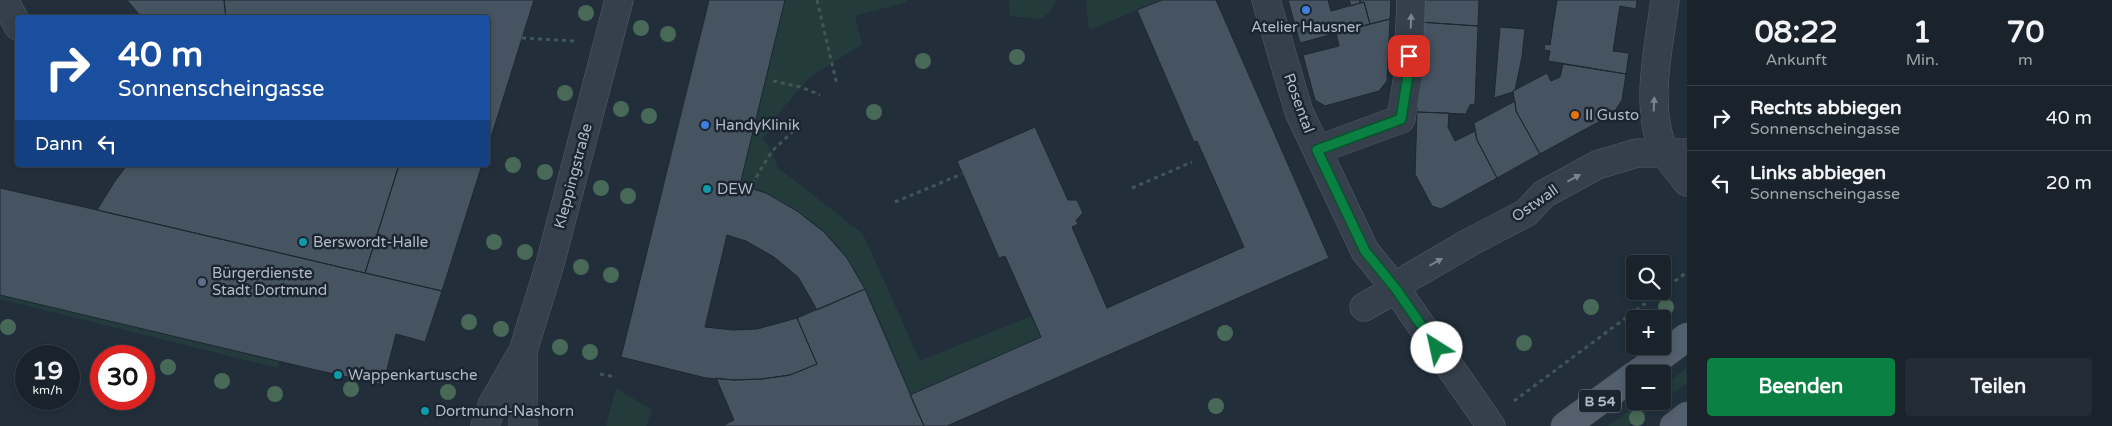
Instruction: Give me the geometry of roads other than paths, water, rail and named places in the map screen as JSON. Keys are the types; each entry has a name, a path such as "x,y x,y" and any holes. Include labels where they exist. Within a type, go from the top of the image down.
{"main road":[{"name":"B 54","path":"1648,365 1687,337"},
{"name":"B 54","path":"1565,426 1626,381"},
{"path":"1674,426 1687,416"}],"street":[{"path":"4,0 14,23"},
{"path":"17,15 24,0"},
{"name":"Kleppingstraße","path":"485,426 492,405 523,351 550,264 619,0"},
{"name":"Rosental","path":"1266,0 1299,112 1365,251 1396,289 1491,426"},
{"path":"1317,150 1401,119 1408,75 1411,0"},
{"path":"1665,0 1656,62 1654,116 1676,152 1687,182"},
{"name":"Ostwall","path":"1364,307 1396,289 1410,277 1475,246 1526,213 1539,208 1544,194 1600,171 1637,152 1676,152"},
{"name":"Kleppingstraße","path":"523,351 523,426"}],"place":[{"name":"Atelier Hausner","path":"1306,10"},
{"name":"Il Gusto","path":"1575,115"},
{"name":"HandyKlinik","path":"705,125"},
{"name":"DEW","path":"707,189"},
{"name":"Berswordt-Halle","path":"303,242"},
{"name":"Bürgerdienste Stadt Dortmund","path":"202,282"},
{"name":"Wappenkartusche","path":"338,375"},
{"name":"Dortmund-Nashorn","path":"425,411"}]}
